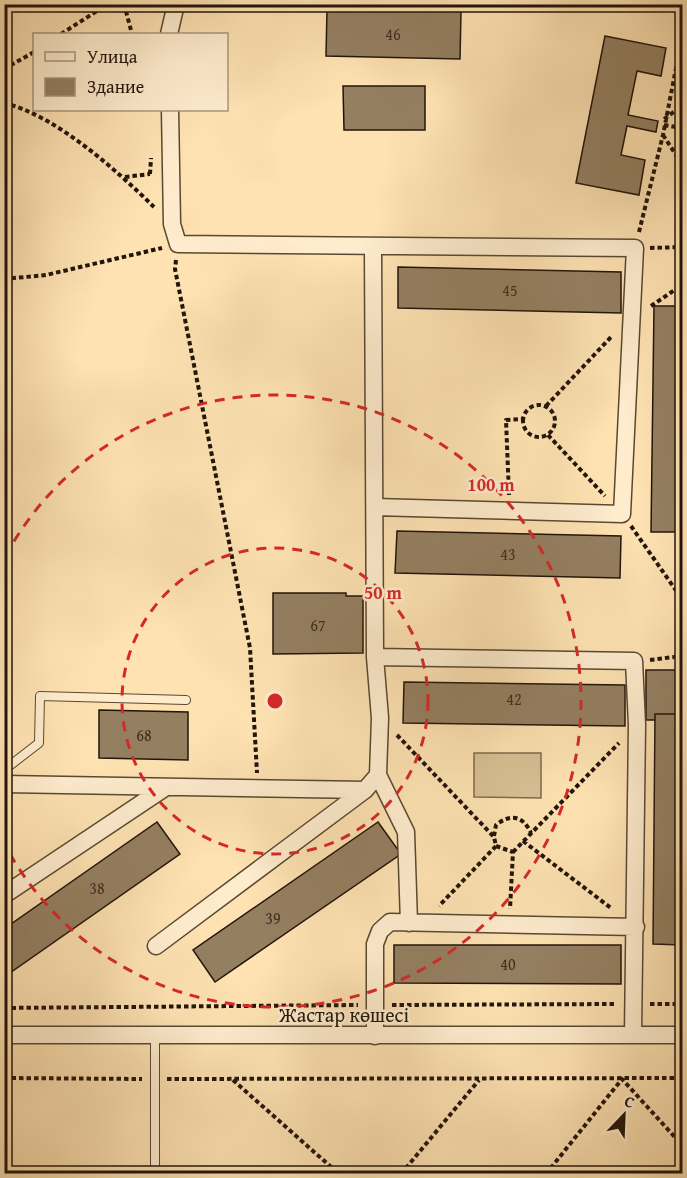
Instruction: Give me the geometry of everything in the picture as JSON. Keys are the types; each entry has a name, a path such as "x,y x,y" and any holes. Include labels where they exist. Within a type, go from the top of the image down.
{"street":[{"path":"169,33 176,4"},
{"path":"170,111 172,224 178,244 635,248 622,514 375,507"},
{"path":"373,246 375,657 380,718 378,775 406,832 416,922"},
{"path":"375,657 634,661 637,725 633,1035"},
{"path":"156,946 365,790 378,775"},
{"path":"4,784 365,790"},
{"path":"4,895 166,787"},
{"path":"375,1036 375,944 380,931 390,922 636,927"},
{"name":"Жастар көшесі","path":"4,1035 682,1035"}],"lane":[{"path":"4,770 39,743 40,696 186,700"},
{"path":"154,1173 155,1035"}],"path":[{"path":"64,33 108,4"},
{"path":"124,4 132,33"},
{"path":"4,69 33,53"},
{"path":"679,53 664,119 663,135 635,248 682,247"},
{"path":"4,103 20,107 86,147 124,177 172,224"},
{"path":"664,119 682,106"},
{"path":"664,125 682,128"},
{"path":"663,135 682,164"},
{"path":"124,177 170,174"},
{"path":"4,279 46,275 178,244 175,269 250,648 257,789"},
{"path":"535,404 546,406 554,414 555,426 548,435 537,437 526,432 523,419 525,411 535,404"},
{"path":"510,511 506,420 523,419"},
{"path":"634,661 682,657"},
{"path":"380,718 494,837"},
{"path":"510,924 513,852 637,725"},
{"path":"496,846 494,837 496,825 505,818 517,817 526,822 531,833"},
{"path":"524,841 636,927"},
{"path":"416,922 496,846"},
{"path":"496,846 513,852"},
{"path":"4,1008 682,1004"},
{"path":"4,1078 480,1080 682,1078"},
{"path":"233,1079 339,1173"},
{"path":"622,1079 682,1145"},
{"path":"546,1173 622,1079"},
{"path":"401,1173 480,1080"}],"shaded area":[{"path":"474,753 541,753 541,798 474,797"}],"building":[{"path":"327,9 461,11 460,59 326,56"},
{"path":"605,36 666,48 661,76 637,71 628,115 658,121 656,132 627,126 621,155 645,160 639,195 576,183"},
{"path":"343,86 425,86 425,130 344,130"},
{"path":"398,267 621,272 621,313 398,308"},
{"path":"654,306 682,306 682,532 651,532"},
{"path":"397,531 621,536 620,578 395,573"},
{"path":"273,593 346,593 346,596 363,596 363,653 273,654"},
{"path":"646,670 682,670 682,714 655,714 655,720 646,720"},
{"path":"404,682 625,685 625,726 403,723"},
{"path":"99,710 188,712 188,760 99,758"},
{"path":"655,714 682,714 682,945 653,944"},
{"path":"157,822 180,854 4,977 4,929"},
{"path":"378,822 401,854 215,982 193,950"},
{"path":"394,945 621,945 621,984 394,983"}]}
